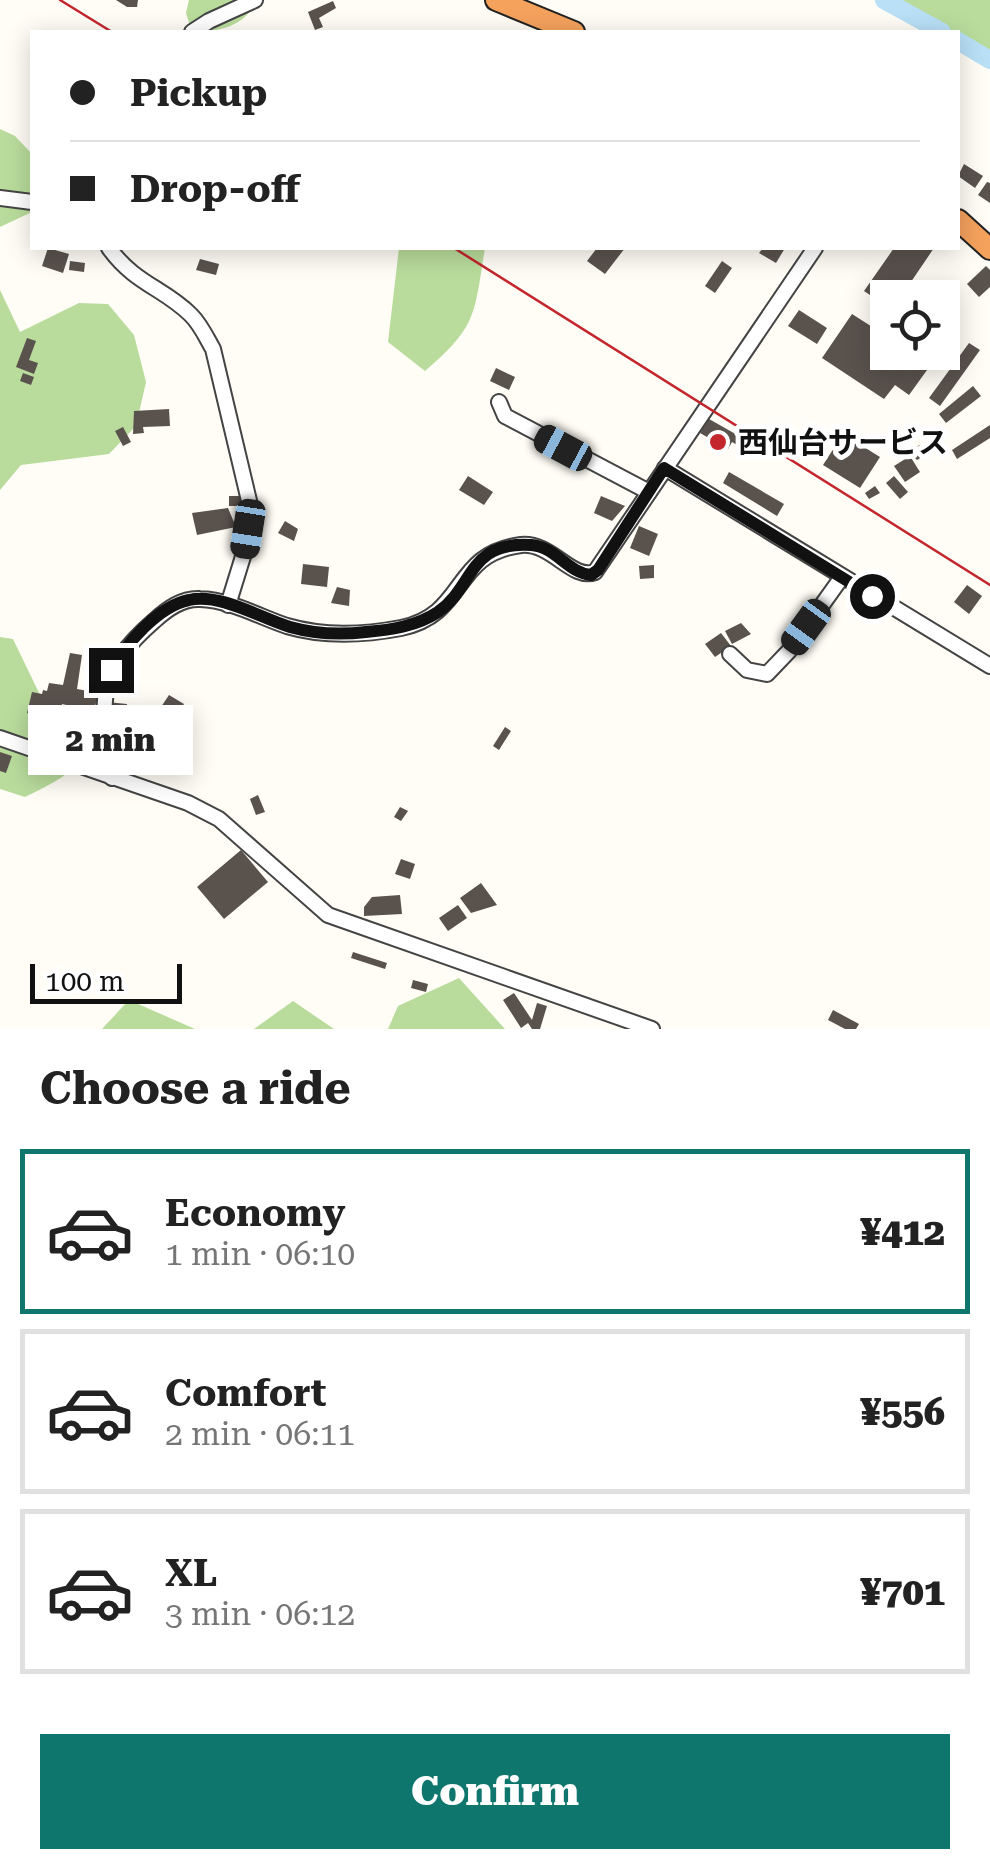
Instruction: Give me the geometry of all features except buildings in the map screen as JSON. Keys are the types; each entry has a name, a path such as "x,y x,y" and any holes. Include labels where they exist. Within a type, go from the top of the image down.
{"highway":[{"path":"496,0 569,30"},
{"path":"960,222 990,249"}],"street":[{"path":"195,30 255,0"},
{"path":"0,198 30,202"},
{"path":"110,250 127,272 187,311 213,349 251,509 245,550 228,606"},
{"path":"112,778 102,712 108,678 116,660 144,630 178,603 204,598 322,634 364,633 406,626 438,612 450,602 480,559 500,550 524,545 542,547 577,571 591,575 598,570 814,250"},
{"path":"500,402 505,416 648,492"},
{"path":"664,468 990,666"},
{"path":"730,654 747,670 767,674 842,577"},
{"path":"0,738 188,802 219,819 328,915 652,1029"}],"green space":[{"path":"189,0 256,0 238,22 216,30 191,30 186,13"},
{"path":"889,0 990,0 990,65 960,45 960,30 936,30"},
{"path":"0,129 15,136 30,152 30,213 0,227"},
{"path":"399,250 485,250 471,317 442,356 425,371 388,342"},
{"path":"0,290 20,332 79,303 108,304 134,335 146,382 136,426 109,454 21,465 0,490"},
{"path":"0,637 13,639 41,697 94,717 72,768 25,797 0,789"},
{"path":"459,978 505,1029 388,1029 398,1006"},
{"path":"129,1000 195,1029 102,1029"},
{"path":"293,1001 334,1029 254,1029"}],"waterway":[{"path":"884,0 938,30"},
{"path":"960,42 990,60"}],"railway":[{"path":"60,0 109,30"},
{"path":"457,250 990,585"}],"place":[{"name":"西仙台サービス","path":"718,442"}],"route":[{"path":"111,670 128,645 160,615 192,599 204,598 322,634 364,633 406,626 438,612 450,602 480,559 500,550 532,544 591,575 664,468 872,596"}]}
